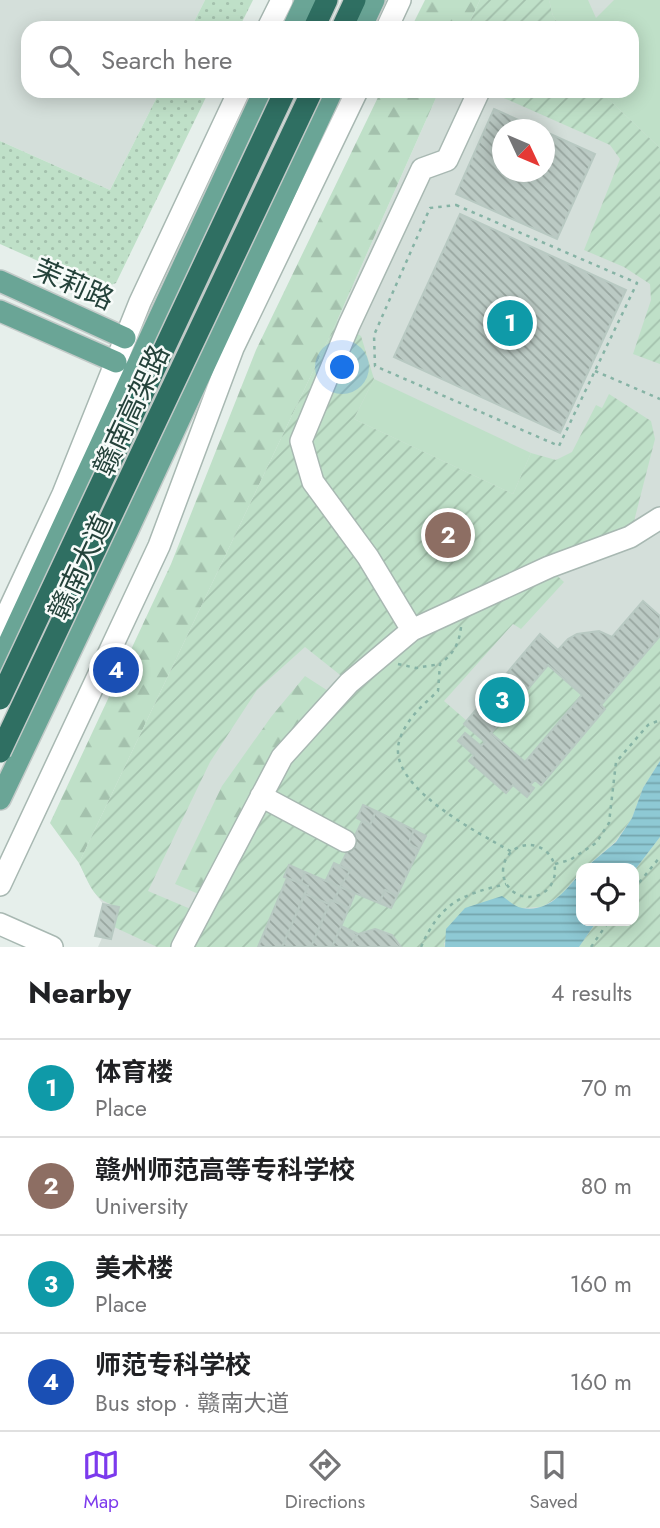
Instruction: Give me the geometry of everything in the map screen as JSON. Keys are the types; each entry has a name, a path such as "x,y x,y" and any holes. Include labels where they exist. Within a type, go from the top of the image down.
{"highway":[{"path":"317,21 327,0"},
{"path":"345,21 355,0"},
{"name":"赣南高架路","path":"0,699 282,98"},
{"name":"赣南高架路","path":"0,752 309,98"}],"main road":[{"path":"296,21 306,0"},
{"path":"364,21 374,0"},
{"name":"赣南大道","path":"0,662 261,98"},
{"name":"赣南大道","path":"0,799 329,98"},
{"name":"茉莉路","path":"0,281 125,338"},
{"name":"茉莉路","path":"0,311 116,362"}],"street":[{"path":"272,21 282,0"},
{"path":"390,21 401,0"},
{"path":"0,629 63,495 139,302 236,98"},
{"path":"0,885 159,547 233,348 354,98"},
{"path":"412,630 368,557 313,482 302,441 349,325 422,169 447,160 476,98"},
{"path":"182,947 282,757 335,696 412,630 549,567 630,537 660,518"},
{"path":"261,796 345,841"},
{"path":"0,924 52,947"}],"path":[{"path":"457,205 637,283 595,371 559,446 376,366 374,335 430,208 457,205"},
{"path":"595,371 660,399"},
{"path":"381,655 401,666 416,668 440,664 453,654 459,640 464,607"},
{"path":"440,664 438,691 406,724 398,744 399,760 410,782 449,814 512,852"},
{"path":"555,864 570,860 596,843 609,823 616,762 648,724 660,720"},
{"path":"528,845 545,850 555,864 554,881 543,894 535,897 518,895 506,884 503,867 512,852 528,845"},
{"path":"639,883 660,856"},
{"path":"421,947 429,928 446,907 470,892 506,884"},
{"path":"591,947 606,926"}],"shaded area":[{"path":"0,0 205,0 194,21 21,21 21,98 156,98 110,190 0,141"},
{"path":"480,0 660,0 660,947 98,947 102,938 95,936 103,904 79,863 337,321 436,98 639,98 639,21 470,21"}],"green space":[{"path":"205,0 253,0 242,21 194,21"},
{"path":"425,0 480,0 470,21 414,21"},
{"path":"480,0 549,0 557,21 470,21"},
{"path":"549,0 588,0 596,18 614,0 660,0 660,148 607,98 639,98 639,21 557,21"},
{"path":"156,98 206,98 116,283 101,289 0,244 0,141 110,190"},
{"path":"378,98 436,98 337,321 79,863 50,823 171,564 256,350"},
{"path":"504,98 607,98 660,148 660,364 633,354 651,300 650,284 624,267 584,250 620,159 610,145"},
{"path":"337,321 361,336 374,379 354,419 513,494 531,453 556,460 572,452 596,405 602,408 609,394 651,421 655,439 630,537 549,568 564,582 521,629 513,624 444,701 467,721 464,725 485,742 481,746 465,733 458,741 474,755 469,761 506,793 513,785 527,796 533,788 530,785 535,780 541,785 605,710 601,705 660,636 660,761 643,788 632,818 615,842 591,863 576,863 576,878 560,896 542,907 520,908 444,943 445,947 401,947 393,936 377,930 358,934 341,926 355,893 391,908 426,836 363,805 357,818 362,821 340,866 334,864 326,880 290,866 258,947 157,947 114,927 119,907 103,901 90,885 79,863","holes":["305,647 349,682 282,757 200,913 148,891 210,762 257,690"]},
{"path":"374,379 531,453 513,494 354,419"},
{"path":"548,665 582,695 525,762 491,733"},
{"path":"305,676 336,696 208,898 175,884 222,786 271,717"},
{"path":"660,837 660,947 579,947 594,926 639,926 639,864"}],"water":[{"path":"660,761 660,837 639,864 591,863 616,842 632,818 643,788"},
{"path":"576,878 576,926 594,926 579,947 445,947 446,929 465,908 502,896 514,905 532,909 549,904"}],"building":[{"path":"494,109 516,119 492,119 492,182 555,182 555,136 595,154 557,239 456,194"},
{"path":"460,214 626,290 560,433 394,357"},
{"path":"643,601 660,616 660,636 601,705 605,709 541,785 535,780 530,785 534,788 527,797 513,785 506,793 469,761 474,755 458,741 465,733 481,746 485,742 464,724 540,634 558,650 577,634 599,631 612,637","holes":["548,665 582,695 525,762 491,733"]},
{"path":"363,805 376,811 370,825 357,818"},
{"path":"376,811 414,830 408,844 419,849 397,896 385,890 379,903 340,887 350,871 340,866 362,821 370,825"},
{"path":"414,830 426,836 419,849 408,844"},
{"path":"334,863 350,871 340,887 326,880"},
{"path":"289,865 305,872 301,883 284,877"},
{"path":"305,872 340,887 334,901 331,900 329,904 305,894 308,886 301,883"},
{"path":"287,878 308,886 282,947 258,947"},
{"path":"340,887 355,893 349,908 334,901"},
{"path":"385,890 397,896 391,908 379,903"},
{"path":"305,894 329,904 311,947 282,947"},
{"path":"331,900 349,908 332,947 311,947"},
{"path":"103,904 119,907 111,939 95,936"},
{"path":"341,926 358,934 348,947 332,947"},
{"path":"375,929 392,935 401,947 348,947 358,934"}],"place":[{"name":"体育楼","path":"510,323"},
{"name":"赣州师范高等专科学校","path":"448,535"},
{"name":"师范专科学校","path":"116,670"},
{"name":"美术楼","path":"502,700"}]}
